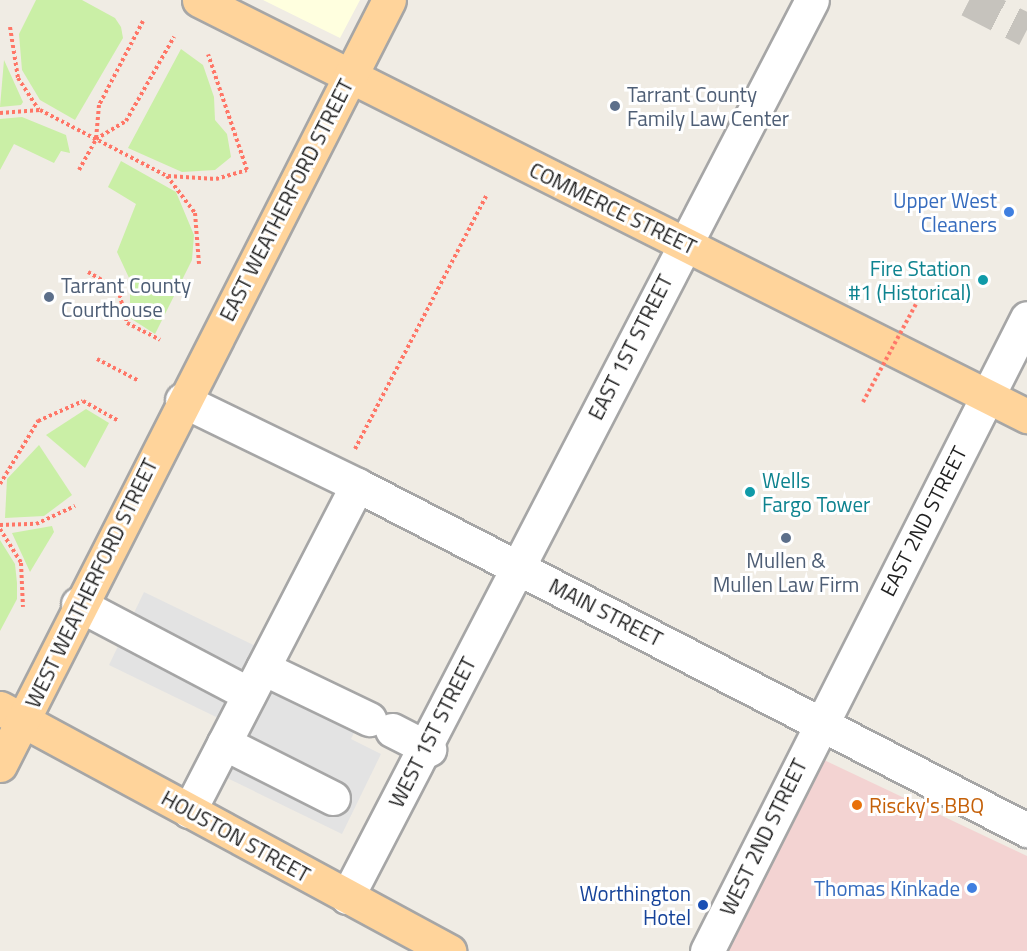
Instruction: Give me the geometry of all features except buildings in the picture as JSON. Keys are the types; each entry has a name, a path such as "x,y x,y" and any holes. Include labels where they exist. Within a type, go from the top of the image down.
{"main road":[{"name":"COMMERCE STREET","path":"199,0 349,78 1027,416"},
{"name":"EAST WEATHERFORD STREET","path":"182,400 389,0"},
{"name":"WEST WEATHERFORD STREET","path":"0,765 12,714 78,604 182,400"},
{"name":"HOUSTON STREET","path":"12,714 449,951"}],"street":[{"name":"EAST 1ST STREET","path":"517,567 812,0"},
{"name":"EAST 2ND STREET","path":"820,723 1027,318"},
{"name":"MAIN STREET","path":"182,400 357,484 1027,830"},
{"path":"189,811 357,484"},
{"name":"WEST 1ST STREET","path":"347,897 427,748 517,567"},
{"path":"78,604 256,681 380,725 427,748"},
{"name":"WEST 2ND STREET","path":"707,951 820,723"},
{"path":"224,743 333,798"}],"path":[{"path":"79,170 96,139 99,105 143,21"},
{"path":"10,27 13,66 40,110 167,176 216,179 248,170 208,54"},
{"path":"96,139 126,121 174,37"},
{"path":"0,113 40,110"},
{"path":"167,176 195,213 200,264"},
{"path":"355,449 486,196"},
{"path":"88,272 118,289 127,323 160,340"},
{"path":"863,402 917,302"},
{"path":"97,359 139,381"},
{"path":"0,484 38,421 83,401 119,421"},
{"path":"0,525 36,524 75,506"},
{"path":"0,530 21,563 24,607"}],"shaded area":[{"path":"263,0 360,0 340,38"},
{"path":"144,592 369,701 351,739 381,754 342,834 225,777 247,732 109,665"},
{"path":"824,760 1027,856 1027,951 728,951"}],"green space":[{"path":"36,0 82,0 115,18 121,27 123,38 75,120 40,100 22,70 19,34"},
{"path":"181,49 203,65 214,97 215,120 227,134 231,157 215,170 182,172 128,148"},
{"path":"4,60 23,102 21,105 0,107"},
{"path":"22,117 66,135 70,153 61,151 54,163 14,144 0,170 0,119"},
{"path":"121,161 176,192 194,235 192,260 155,334 130,318 130,280 117,252 136,204 108,187"},
{"path":"86,409 109,423 85,468 46,435"},
{"path":"39,445 72,495 44,516 5,518 7,479"},
{"path":"52,526 54,532 30,572 12,533"},
{"path":"0,540 15,564 17,599 0,631"}],"tunnel":[{"path":"969,0 1027,30"}],"place":[{"name":"Tarrant County Family Law Center","path":"615,106"},
{"name":"Upper West Cleaners","path":"1009,212"},
{"name":"Fire Station #1 (Historical)","path":"983,280"},
{"name":"Tarrant County Courthouse","path":"49,297"},
{"name":"Wells Fargo Tower","path":"750,492"},
{"name":"Mullen & Mullen Law Firm","path":"786,538"},
{"name":"Riscky's BBQ","path":"857,805"},
{"name":"Thomas Kinkade","path":"972,888"},
{"name":"Worthington Hotel","path":"703,905"}]}
